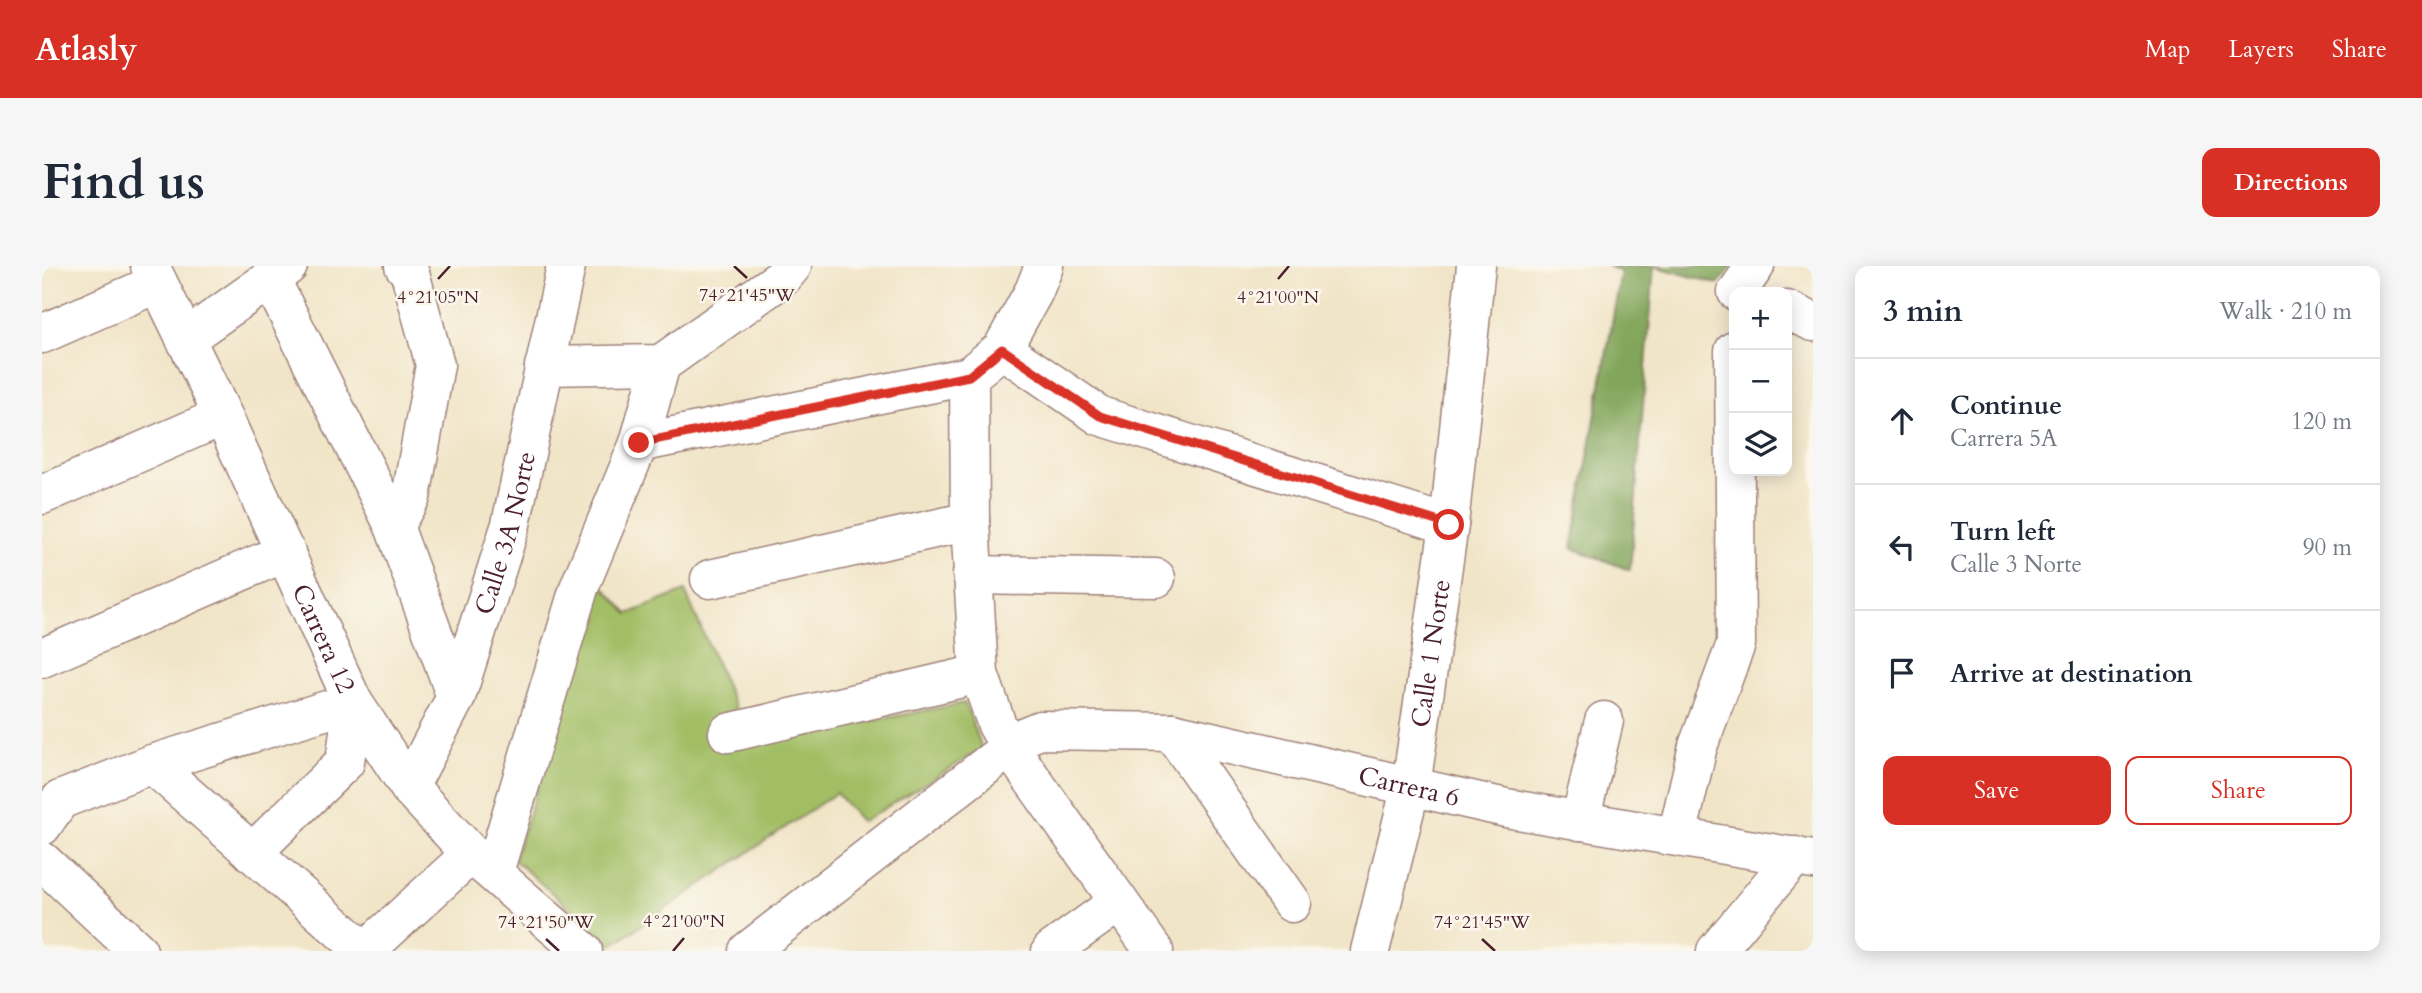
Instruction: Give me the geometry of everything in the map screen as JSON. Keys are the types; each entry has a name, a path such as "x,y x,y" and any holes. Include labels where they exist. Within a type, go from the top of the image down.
{"street":[{"path":"394,526 411,497 435,365 410,273 404,266"},
{"name":"Calle 3A Norte","path":"409,787 456,698 511,524 566,266"},
{"path":"544,366 661,364 782,278 792,266"},
{"path":"639,443 969,376 1002,349 1034,291 1044,266"},
{"name":"Calle 1 Norte","path":"1370,951 1412,786 1449,525 1476,266"},
{"path":"185,339 279,272 394,526 456,698"},
{"path":"42,334 154,275"},
{"name":"Carrera 12","path":"154,275 223,416 354,702 409,787 564,945"},
{"path":"1792,312 1813,322"},
{"path":"1002,349 1100,416 1449,525"},
{"path":"152,764 364,951 482,863 579,588 639,443 661,364"},
{"path":"969,376 970,521 979,674 996,726 1154,951"},
{"path":"1677,836 1698,746 1736,643 1734,413"},
{"path":"42,495 223,416"},
{"path":"710,579 970,521"},
{"path":"42,658 286,552"},
{"path":"972,575 1156,578"},
{"path":"728,733 979,674"},
{"path":"42,825 60,800 152,764 354,702 345,762 252,853"},
{"path":"1580,821 1604,722"},
{"name":"Carrera 6","path":"748,951 1023,737 1040,730 1172,732 1506,808 1804,858"},
{"path":"1172,732 1292,904"},
{"path":"1716,951 1804,858"},
{"path":"42,862 122,945"},
{"path":"1051,951 1119,902"}],"green space":[{"path":"1608,266 1654,266 1630,570 1572,548 1621,272"},
{"path":"1654,266 1732,266 1718,284"},
{"path":"602,585 628,614 685,591 751,744 965,703 982,749 862,822 836,793 612,945 514,860"}],"route":[{"path":"639,443 969,376 1002,349 1032,366 1100,416 1449,525"}]}
